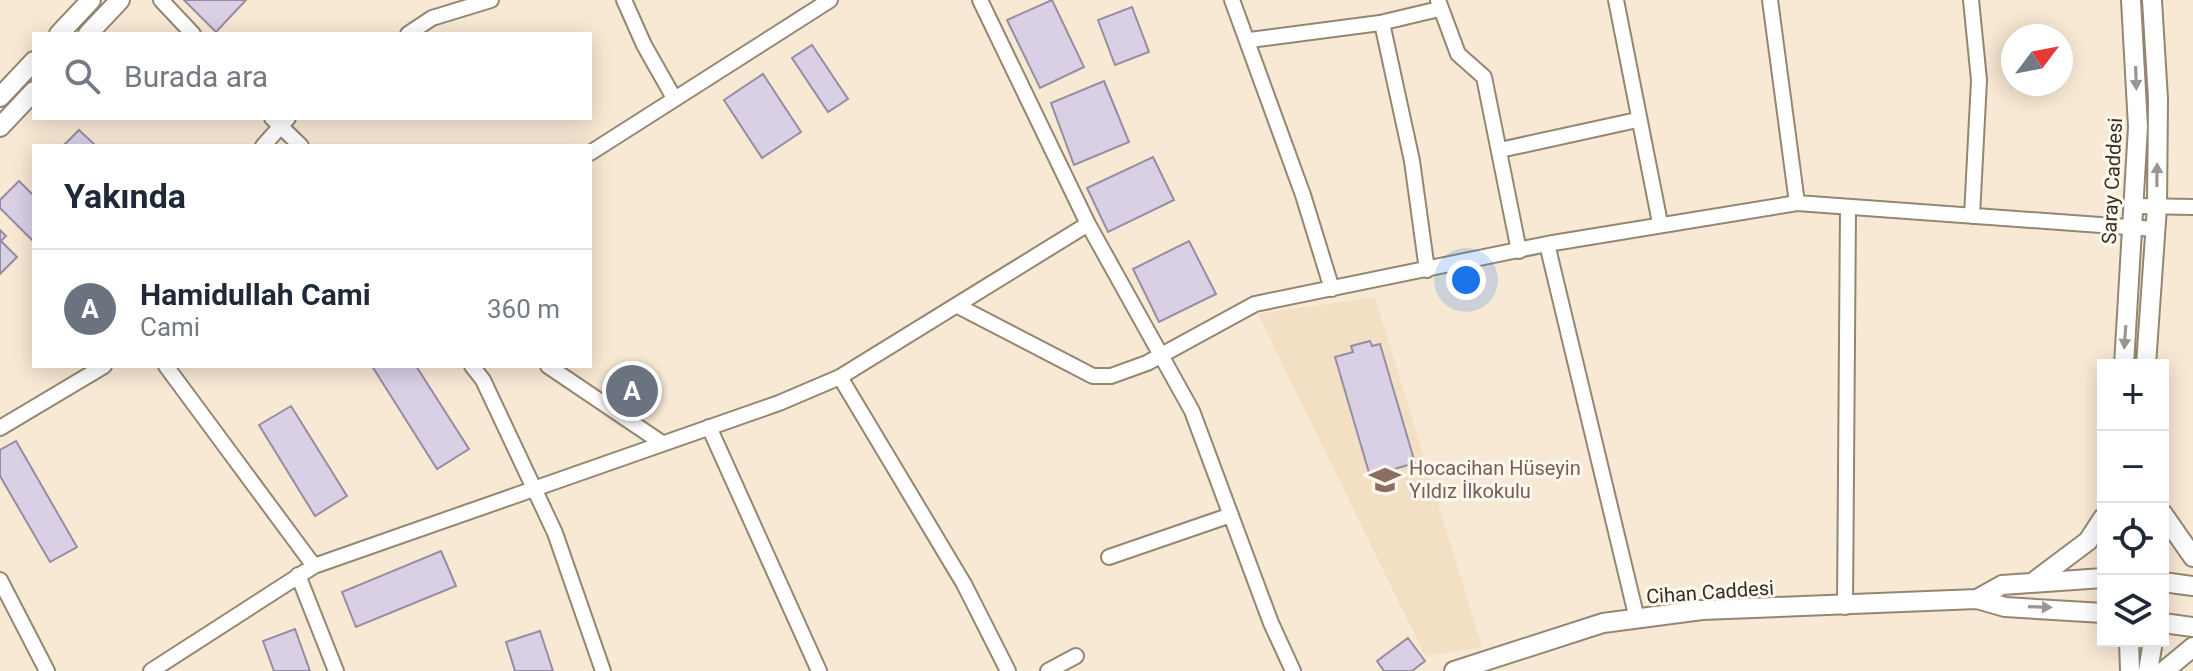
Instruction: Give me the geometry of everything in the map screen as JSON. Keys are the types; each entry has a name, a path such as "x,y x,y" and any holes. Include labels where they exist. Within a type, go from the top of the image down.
{"street":[{"path":"61,32 91,0"},
{"path":"90,32 120,0"},
{"path":"161,0 191,32"},
{"path":"411,32 432,18 491,0"},
{"path":"624,0 644,45 674,98"},
{"path":"592,152 830,0"},
{"path":"980,0 1088,224 1162,352 1192,411 1271,623 1293,671"},
{"path":"1232,0 1250,40 1332,289"},
{"path":"1616,0 1637,120 1660,223"},
{"path":"1770,0 1797,203"},
{"path":"1971,0 1979,80 1972,216"},
{"name":"Saray Caddesi","path":"2124,359 2138,127 2131,0"},
{"path":"2146,359 2157,207 2158,99 2152,0"},
{"path":"1250,40 1382,23 1438,4 1458,54 1484,77 1519,251"},
{"path":"1382,23 1412,161 1427,270"},
{"path":"0,97 32,63"},
{"path":"0,127 32,93"},
{"path":"264,144 279,120 299,144"},
{"path":"1500,150 1637,120"},
{"path":"958,306 1093,376 1111,376 1147,363 1162,352 1255,304 1547,244 1660,223 1797,203 2155,229"},
{"path":"2134,206 2193,207"},
{"path":"1845,607 1848,208"},
{"path":"151,671 314,566 779,403 840,377 1088,224"},
{"path":"1547,244 1637,619"},
{"path":"0,428 101,368"},
{"path":"167,368 314,566"},
{"path":"474,368 483,380 555,533 603,671"},
{"path":"551,368 662,443"},
{"path":"840,377 964,584 1008,671"},
{"path":"709,427 819,671"},
{"path":"1109,557 1231,515"},
{"path":"2169,523 2193,557"},
{"path":"2034,581 2081,548 2097,526"},
{"path":"298,575 336,671"},
{"name":"Cihan Caddesi","path":"1977,599 2002,585 2097,578"},
{"path":"0,580 47,671"},
{"path":"2169,583 2193,586"},
{"name":"Cihan Caddesi","path":"1454,671 1603,623 1702,610 1845,607 1977,599 2005,607 2097,613"},
{"path":"2169,624 2193,627"},
{"path":"2129,647 2130,671"},
{"path":"2148,671 2152,647"},
{"path":"2164,671 2193,647"},
{"path":"1048,671 1076,656"}],"shaded area":[{"name":"Hocacihan Hüseyin Yıldız İlkokulu","path":"1375,297 1482,647 1425,656 1258,314"}],"building":[{"path":"184,0 246,0 216,32"},
{"path":"1052,0 1084,67 1040,88 1007,20"},
{"path":"1132,7 1149,52 1115,65 1098,20"},
{"path":"812,45 848,99 828,112 792,58"},
{"path":"763,74 801,132 762,158 724,100"},
{"path":"1104,81 1129,142 1074,165 1051,103"},
{"path":"79,130 94,144 65,144"},
{"path":"1153,157 1174,200 1108,232 1087,188"},
{"path":"19,181 32,194 32,240 0,208 0,200"},
{"path":"0,230 6,236 1,241 17,257 0,274"},
{"path":"1189,241 1216,294 1159,322 1133,269"},
{"path":"1370,341 1372,346 1380,344 1415,463 1370,476 1335,357 1353,352 1351,346"},
{"path":"373,368 417,368 469,449 437,469"},
{"path":"635,371 652,390 629,411 612,393"},
{"path":"291,406 347,496 315,516 259,425"},
{"path":"16,441 77,547 50,562 0,476 0,450"},
{"path":"441,551 456,586 356,627 342,592"},
{"path":"295,629 310,671 274,671 263,641"},
{"path":"540,631 553,671 515,671 506,642"},
{"path":"1408,638 1425,661 1412,671 1384,671 1377,661"}],"place":[{"name":"Hamidullah Cami","path":"632,391"},
{"name":"Hocacihan Hüseyin Yıldız İlkokulu","path":"1385,480"}]}
